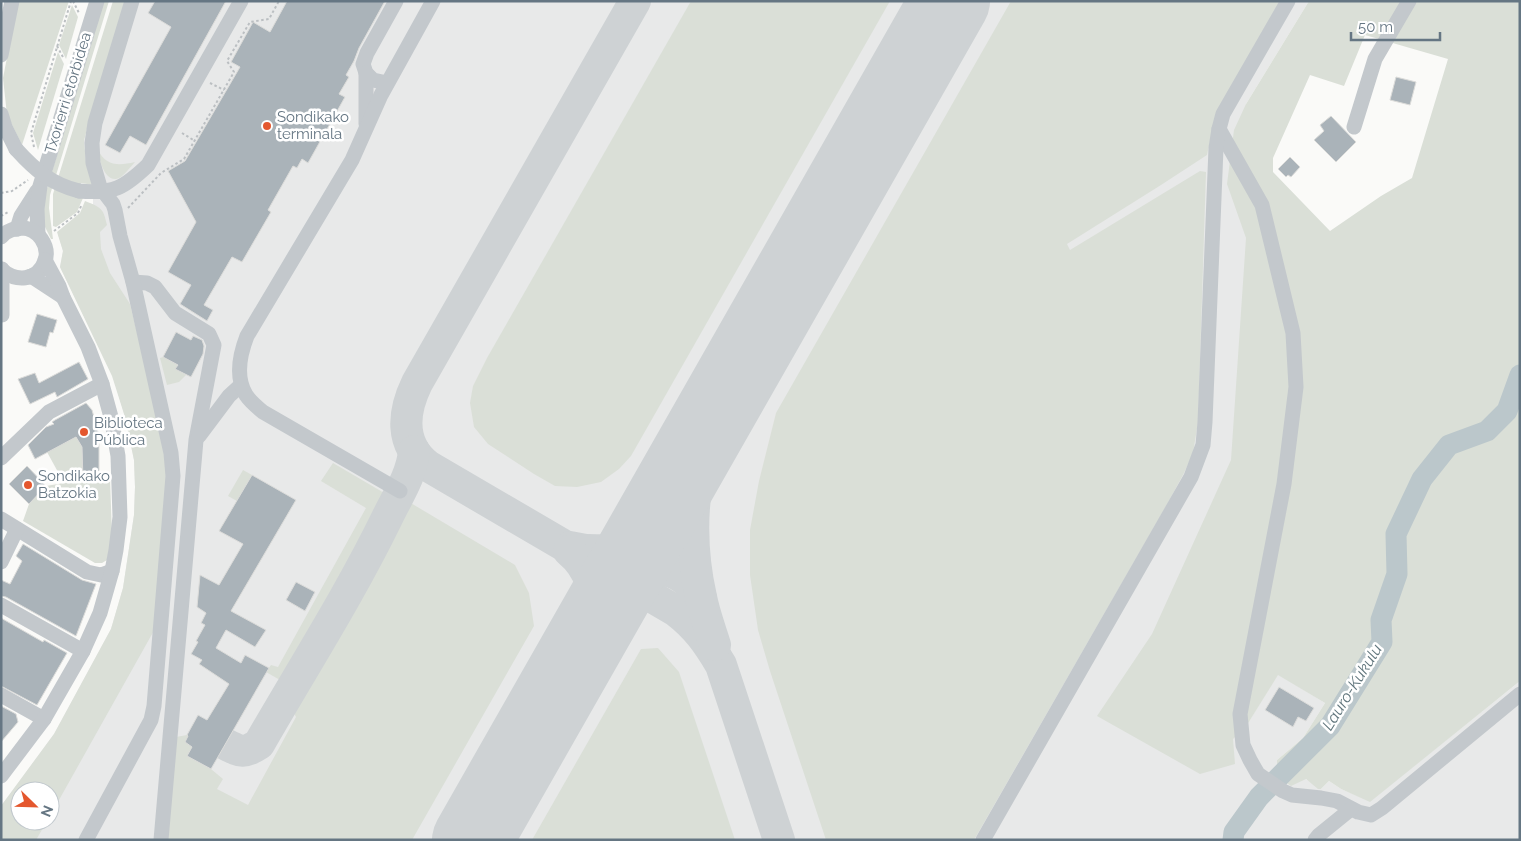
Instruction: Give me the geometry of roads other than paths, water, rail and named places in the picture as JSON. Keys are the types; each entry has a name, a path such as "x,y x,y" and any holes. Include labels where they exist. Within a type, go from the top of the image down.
{"street":[{"path":"1,55 12,1"},
{"name":"Txorierri etorbidea","path":"6,233 33,199 35,182 97,1"},
{"path":"86,840 151,720 154,706 174,476 171,453 133,282 112,204 100,187 93,164 92,143 95,123 132,1"},
{"path":"1,114 16,149 39,173 62,185 80,191 103,192 120,187 132,180 148,165 241,1"},
{"path":"366,130 366,72 363,64 367,53 396,1"},
{"path":"400,491 263,412 246,396 241,385 240,354 247,336 352,160 387,84 433,1"},
{"path":"983,840 1191,477 1203,445 1206,413 1216,148 1219,129 1223,114 1288,1"},
{"path":"1354,126 1376,59 1409,1"},
{"path":"366,72 373,80 387,84"},
{"path":"1219,129 1262,205 1293,332 1296,387 1284,484 1240,714 1243,745 1250,760 1258,774 1283,791 1292,795 1337,802 1358,812 1371,814 1382,808 1520,694"},
{"path":"93,164 104,176 120,187"},
{"name":"Txorierri etorbidea","path":"1,776 44,719 83,651 100,614 112,571 120,517 119,471 115,435 102,384 88,347 45,260 44,247 38,234 35,182"},
{"name":"Txorierri etorbidea","path":"6,233 32,229 38,234"},
{"path":"2,316 25,278 42,267 45,260"},
{"path":"1,269 12,277 25,278 63,297"},
{"path":"1,269 2,316"},
{"path":"133,282 147,283 155,287 175,313 209,334 214,345 196,440 161,840"},
{"path":"1,458 50,412 102,384"},
{"path":"196,440 229,396 241,385"},
{"path":"1,519 18,535 87,572 101,575 112,571"},
{"path":"1,562 18,535"},
{"path":"1,606 83,651"},
{"path":"1,695 44,719"},
{"path":"1315,840 1351,808"}],"waterway":[{"name":"Lauro-Kukulu","path":"1233,840 1234,832 1259,797 1330,726 1382,642 1381,620 1397,574 1396,534 1422,479 1449,445 1487,431 1507,411 1520,375"}],"place":[{"name":"Sondikako terminala","path":"267,126"},
{"name":"Biblioteca Pública","path":"84,432"},
{"name":"Sondikako Batzokia","path":"28,485"}]}
